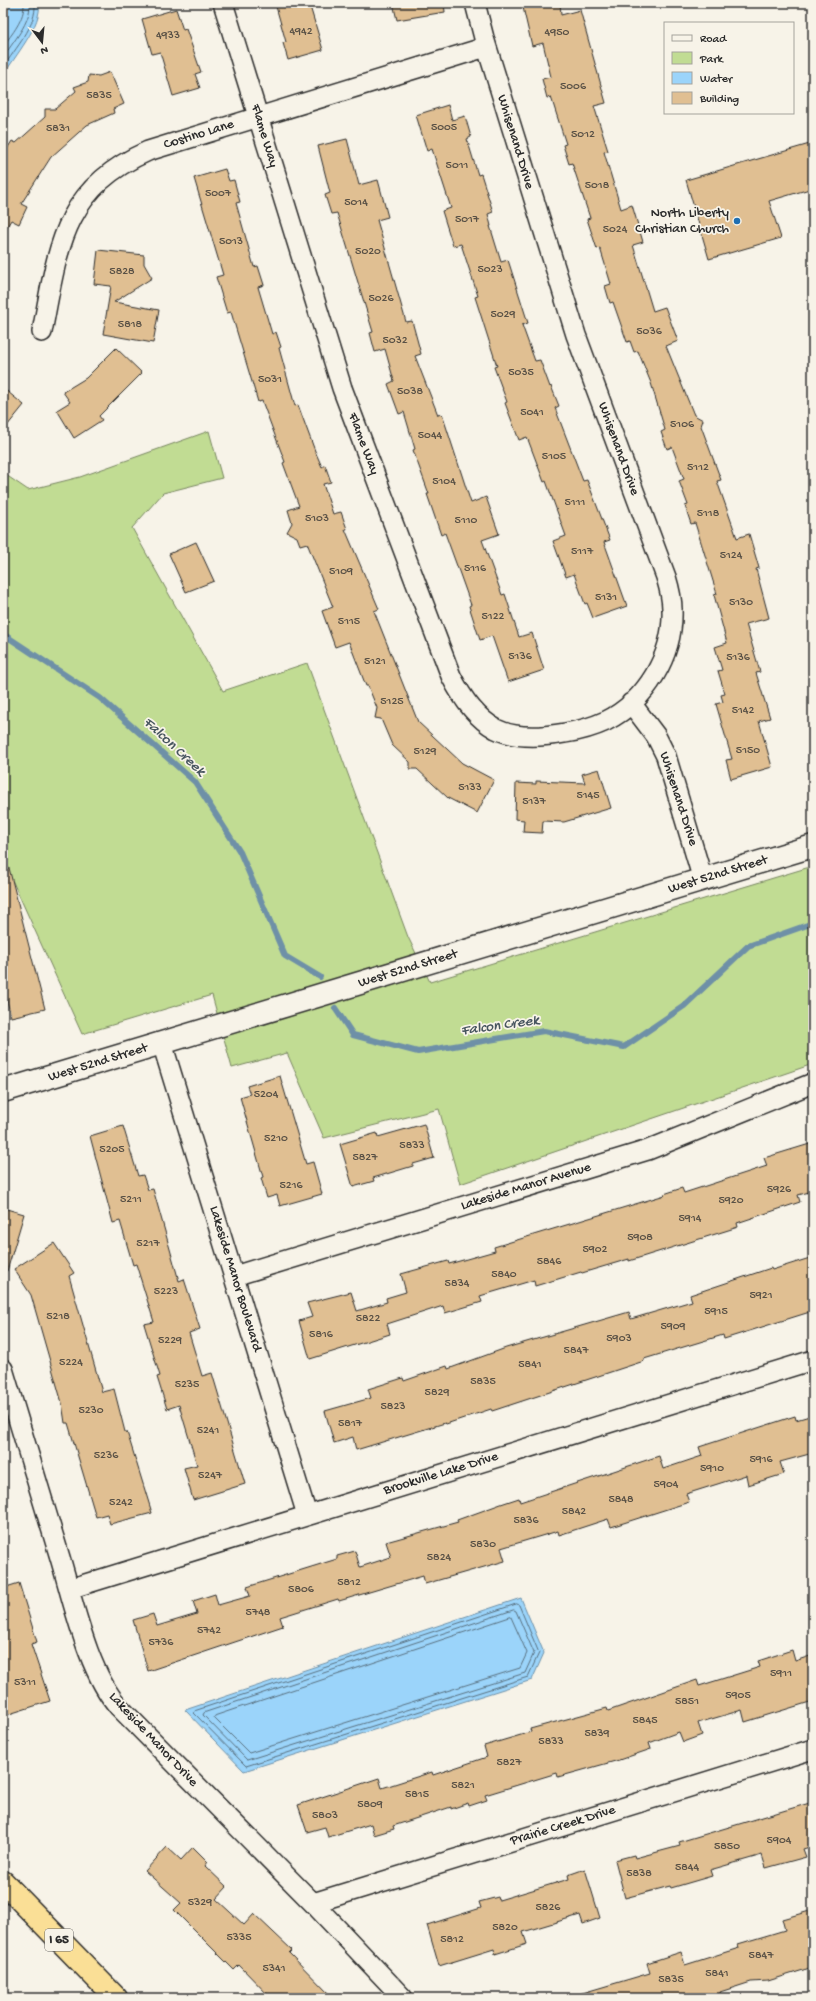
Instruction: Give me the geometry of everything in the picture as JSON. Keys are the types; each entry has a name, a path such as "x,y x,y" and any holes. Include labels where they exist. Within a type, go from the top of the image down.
{"highway":[{"name":"I 65","path":"3,1882 116,1998"}],"street":[{"name":"Flame Way","path":"223,3 342,388 451,676 461,695 477,714 496,729 508,733 535,737 560,734 597,725 616,715 631,703"},
{"name":"Whisenand Drive","path":"475,3 486,47 564,299 670,590 672,621 664,658 651,681 631,703 656,736 666,756 703,880"},
{"name":"Costino Lane","path":"42,332 59,247 73,214 90,189 111,171 130,159 148,151 486,47"},
{"name":"West 52nd Street","path":"3,1091 813,846"},
{"name":"Lakeside Manor Boulevard","path":"162,1043 307,1515"},
{"name":"Lakeside Manor Avenue","path":"234,1276 648,1150 813,1083"},
{"name":"Brookville Lake Drive","path":"69,1589 813,1360"},
{"name":"Lakeside Manor Drive","path":"3,1369 69,1589 102,1685 112,1698 211,1801 313,1903 403,1998"},
{"name":"Prairie Creek Drive","path":"313,1903 813,1749"}],"green space":[{"path":"209,431 222,478 163,493 132,528 223,691 307,663 408,937 430,982 813,866 813,1064 460,1184 439,1109 324,1138 287,1053 232,1068 212,995 82,1034 3,860 3,473 28,490 80,477"}],"water":[{"path":"3,3 39,3 39,11 37,21 27,40 3,76"},
{"path":"521,1598 544,1653 532,1680 244,1771 185,1710"}],"building":[{"path":"275,3 309,3 323,50 288,60 283,43 286,42"},
{"path":"393,3 444,3 445,12 397,20"},
{"path":"522,3 560,3 561,15 580,10 606,103 594,106 608,151 604,152 621,209 632,205 643,242 633,245 653,311 665,307 678,341 666,346 694,415 703,420 701,426 721,480 717,481 737,538 749,534 759,568 756,569 769,618 746,624 760,672 756,673 770,718 759,721 772,767 731,779 726,760 732,759 716,704 723,702 721,695 725,694 718,671 722,670 715,647 727,643 714,595 717,594 695,523 691,524 685,506 688,505 679,481 684,479 672,447 667,449 661,432 665,430 651,383 638,351 634,352 630,341 627,342 613,302 610,303 605,286 611,284 600,248 597,249 587,219 590,218 572,163 569,164 563,145 566,144 551,97 547,98 542,79 551,77 543,43 532,46"},
{"path":"176,9 183,30 186,29 201,72 195,74 200,88 173,96 160,52 152,54 142,19"},
{"path":"110,72 124,104 113,109 114,113 87,125 51,157 21,204 27,207 19,224 11,220 3,233 3,155 12,141 16,143 45,117 45,109 55,109 76,91 74,87 88,82 89,75 99,76"},
{"path":"448,105 452,120 465,116 471,137 467,139 478,175 481,174 493,212 488,214 490,226 501,262 508,260 528,323 522,325 535,361 540,360 550,387 551,386 559,406 555,408 583,481 587,480 610,540 604,542 627,606 593,618 587,603 585,604 574,574 566,577 553,541 566,536 546,481 544,482 527,437 519,440 505,403 507,402 494,367 497,366 475,297 478,296 461,244 453,246 442,211 451,208 432,149 427,151 416,115"},
{"path":"347,139 359,185 378,180 388,217 377,220 406,322 412,321 421,354 415,356 438,415 442,414 471,503 486,497 499,534 482,540 502,595 505,594 519,637 532,633 544,670 508,682 492,636 480,640 469,606 471,605 461,577 445,533 441,535 427,494 429,494 413,450 415,449 404,412 399,414 388,384 394,381 385,349 375,352 370,333 373,332 337,213 331,214 325,195 330,193 318,146"},
{"name":"North Liberty Christian Church","path":"813,143 813,188 769,201 781,238 709,259 686,180"},
{"path":"225,169 229,181 234,180 240,202 236,203 254,267 258,266 264,285 258,287 272,334 276,332 281,347 279,348 295,406 298,405 322,467 325,465 331,482 323,484 333,514 341,512 347,529 345,529 379,609 374,611 418,722 462,763 494,780 477,813 448,798 417,769 410,769 410,762 392,745 381,719 375,718 377,708 368,686 366,686 349,642 335,647 322,611 333,607 307,543 300,545 297,537 287,532 292,523 288,510 299,506 283,463 285,462 262,401 258,402 231,312 227,313 216,277 223,275 194,178"},
{"path":"98,250 144,255 144,264 152,278 114,302 159,310 153,343 103,334 111,286 94,284"},
{"path":"116,348 142,373 99,416 102,420 74,438 57,410 70,402 63,392 86,378"},
{"path":"3,388 24,405 3,431"},
{"path":"196,542 214,581 186,592 169,554"},
{"path":"599,769 611,808 564,822 543,821 542,833 523,832 524,820 515,819 516,783 536,784 536,781 585,783 582,774"},
{"path":"9,868 45,1009 11,1017 3,984 3,869"},
{"path":"280,1076 306,1164 313,1162 322,1194 280,1206 277,1195 267,1198 261,1178 263,1177 240,1097 250,1094 247,1086"},
{"path":"424,1124 434,1158 373,1178 374,1181 353,1187 340,1144 377,1133 378,1137"},
{"path":"123,1126 138,1176 143,1175 148,1190 153,1189 179,1281 184,1279 200,1329 189,1333 202,1376 212,1373 245,1484 193,1500 184,1468 197,1465 179,1405 167,1409 157,1377 160,1376 144,1324 154,1322 136,1264 133,1265 120,1221 113,1223 90,1136"},
{"path":"813,1143 813,1191 798,1195 800,1202 737,1223 738,1227 629,1261 629,1259 535,1286 534,1280 480,1296 482,1302 445,1313 443,1306 387,1324 390,1334 310,1359 299,1321 312,1317 307,1303 351,1292 357,1311 387,1302 386,1298 406,1292 401,1274 448,1261 449,1264 495,1251 494,1247 665,1195 664,1194 682,1188 684,1193 767,1166 764,1158"},
{"path":"3,1208 24,1214 7,1271 3,1270"},
{"path":"54,1243 74,1273 69,1276 102,1392 114,1389 125,1432 127,1432 152,1513 110,1524 107,1514 96,1517 68,1423 65,1423 62,1403 31,1295 14,1269"},
{"path":"813,1257 813,1311 724,1339 723,1335 644,1359 644,1361 492,1411 491,1409 446,1424 445,1423 356,1450 353,1437 334,1443 325,1411 371,1398 368,1389 403,1378 404,1381 447,1366 448,1369 506,1348 629,1312 631,1319 692,1301 690,1295 771,1268 772,1270"},
{"path":"813,1415 813,1453 780,1462 784,1474 748,1485 746,1475 686,1494 689,1502 611,1527 608,1519 559,1535 558,1531 501,1548 505,1561 425,1584 423,1576 339,1601 338,1599 280,1617 283,1626 148,1671 133,1620 153,1614 157,1626 197,1614 193,1601 215,1594 218,1605 250,1596 247,1587 337,1559 337,1556 355,1551 360,1567 391,1557 386,1542 458,1522 457,1520 519,1498 520,1502 659,1456 663,1469 702,1456 699,1447 795,1416 796,1420"},
{"path":"19,1583 37,1642 31,1644 50,1701 3,1716 3,1588"},
{"path":"792,1650 795,1661 813,1655 813,1701 745,1722 742,1710 698,1723 702,1735 683,1742 679,1732 649,1743 651,1749 619,1760 558,1777 557,1773 485,1795 487,1800 469,1806 468,1803 451,1809 451,1807 393,1826 394,1829 374,1835 371,1824 328,1837 325,1827 307,1832 298,1805 379,1778 382,1788 432,1772 433,1775 487,1757 484,1746 531,1732 530,1729 607,1708 608,1711 697,1680 699,1686 760,1667 758,1661"},
{"path":"813,1802 813,1846 803,1849 806,1857 766,1868 762,1855 710,1870 712,1876 671,1888 670,1886 625,1898 615,1860 634,1855 635,1858 680,1846 679,1842"},
{"path":"167,1847 181,1860 193,1847 208,1862 205,1866 227,1887 216,1899 244,1925 254,1914 292,1950 289,1953 333,1998 271,1998 239,1965 234,1970 174,1910 181,1903 145,1871"},
{"path":"585,1869 600,1918 583,1924 580,1915 523,1932 527,1944 495,1954 494,1949 439,1966 427,1925 481,1908 479,1902 498,1897 499,1900 569,1879 568,1875"},
{"path":"813,1910 813,1967 768,1981 751,1982 720,1992 722,1998 580,1998 579,1994 650,1973 647,1963 681,1952 685,1965 739,1948 738,1944 785,1930 782,1919"}],"waterway":[{"name":"Falcon Creek","path":"3,634 100,698 195,782 240,852 285,956 320,977"},
{"name":"Falcon Creek","path":"335,1008 353,1035 418,1052 544,1031 624,1047 684,1006 748,946 813,923"}],"place":[{"name":"North Liberty Christian Church","path":"737,221"}]}
